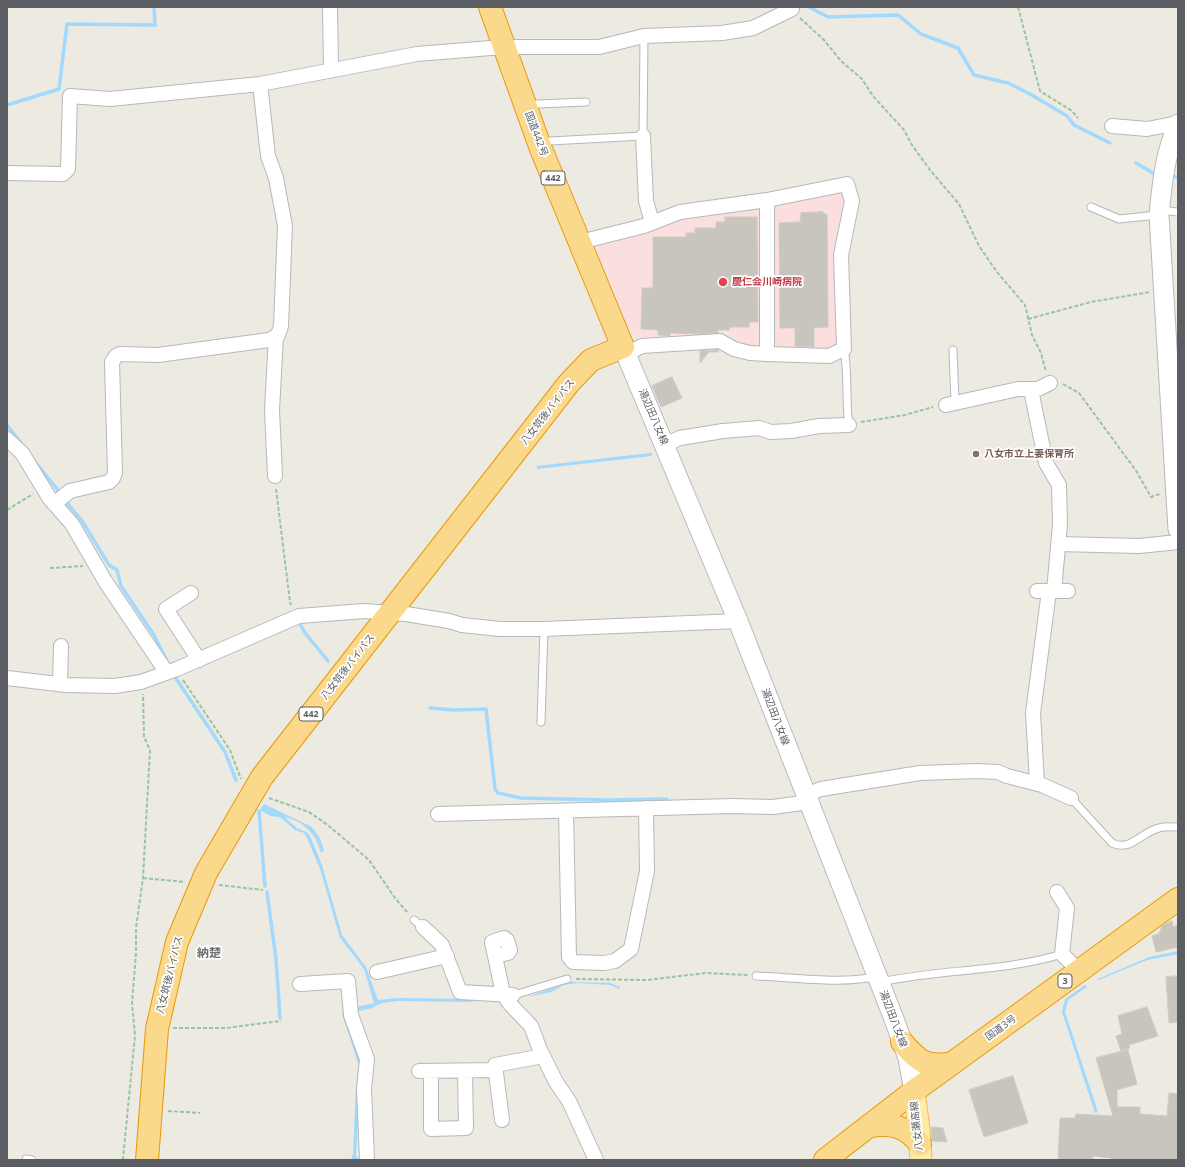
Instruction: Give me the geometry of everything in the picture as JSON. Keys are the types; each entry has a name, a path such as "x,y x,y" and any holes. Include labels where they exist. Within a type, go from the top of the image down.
{"highway":[{"name":"国道442号","path":"490,7 526,108 625,350"},
{"name":"八女筑後バイパス","path":"147,1160 156,1029 177,942 206,873 262,777 569,383 591,360 625,350"},
{"name":"国道3号","path":"825,1160 914,1091 1178,898"},
{"path":"902,1042 918,1059 924,1062 941,1065 952,1064"},
{"path":"870,1126 883,1124 899,1126 906,1130 920,1152"}],"main road":[{"path":"1178,124 1173,135 1163,176 1166,212 1163,290 1178,529"},
{"name":"湯辺田八女線","path":"625,350 738,620 808,798 908,1058 914,1091"},
{"name":"八女瀬高線","path":"914,1091 920,1152"}],"street":[{"path":"330,7 331,70"},
{"path":"7,173 64,174 68,169 70,96 110,99 260,84 417,54 504,47 599,47 644,36 722,33 753,28 792,8"},
{"path":"260,84 268,156 276,178 285,226 281,326 276,336 272,410 275,476"},
{"path":"1112,126 1147,129 1178,124"},
{"path":"643,136 646,201 652,222"},
{"path":"580,242 644,226 680,212 767,200 846,184 852,201 841,255 844,349 829,356 767,354 750,353 734,349 720,342 642,346 625,350"},
{"path":"767,200 767,354"},
{"path":"54,504 70,491 109,482 113,478 115,473 112,362 116,356 120,354 158,355 270,340 276,336"},
{"path":"951,404 1018,389 1038,389 1050,383"},
{"path":"1032,390 1046,463 1059,485 1058,544 1033,713 1037,783"},
{"path":"664,445 680,438 723,431 759,428 771,432 791,431 819,426 849,425"},
{"path":"7,439 22,453 42,488 72,524 96,564 163,667 171,671"},
{"path":"1058,544 1139,546 1178,542"},
{"path":"191,593 166,609 199,660"},
{"path":"7,678 60,684 115,686 141,682 199,660 299,616 364,611 391,613 449,621 462,625 500,629 544,629 738,620"},
{"path":"60,684 61,646"},
{"path":"438,814 646,808 773,807 808,798 821,790 920,773 998,772 1037,783 1071,798"},
{"path":"566,811 568,957 573,962 604,963 615,961 631,949 647,871 646,808"},
{"path":"1057,892 1067,908 1062,954 1079,971"},
{"path":"418,924 442,945 460,992 508,994"},
{"path":"377,972 447,956"},
{"path":"495,956 510,1004 531,1026 543,1056 556,1082 568,1101 596,1160"},
{"path":"300,984 348,981 351,1015 367,1059 364,1089 367,1160"},
{"path":"502,1120 495,1065 543,1056"},
{"path":"465,1071 466,1128 431,1129 425,1126 425,1071 496,1070"}],"lane":[{"path":"550,141 643,136 644,36"},
{"path":"526,108 537,104 586,102"},
{"path":"1091,207 1119,219 1166,212"},
{"path":"844,349 847,362 847,413 849,425"},
{"path":"951,404 953,350"},
{"path":"541,722 544,629"},
{"path":"1071,798 1112,843 1119,846 1128,845 1159,828 1178,827"},
{"path":"756,976 833,980 878,979 1012,964 1062,954"},
{"path":"508,994 567,979"}],"path":[{"path":"1018,7 1040,91 1072,111 1078,118"},
{"path":"792,8 806,24 824,40 841,61 862,79 872,96 904,130 912,145 930,170 959,204 980,246 997,272 1025,305 1032,335 1042,353 1050,383 1060,383 1079,393 1137,472 1151,497 1176,494"},
{"path":"1028,319 1091,302 1163,290"},
{"path":"849,425 905,415 942,404 951,404"},
{"path":"275,476 290,602 299,616"},
{"path":"7,510 42,488"},
{"path":"50,568 96,564"},
{"path":"171,671 187,689 230,750 243,784"},
{"path":"135,1160 123,1159 135,1035 132,1003 136,953 136,928 143,878 150,750 144,737 144,702 141,682"},
{"path":"263,796 309,812 329,826 369,860 395,898 418,924"},
{"path":"143,878 189,882"},
{"path":"213,884 263,890"},
{"path":"567,979 648,980 705,973 756,976"},
{"path":"170,1028 226,1028 281,1021"},
{"path":"163,1110 200,1113"}],"shaded area":[{"name":"慶仁会川崎病院","path":"843,190 846,197 841,334 833,348 828,350 753,347 737,341 727,332 641,338 631,334 594,244 677,218"}],"water":[{"path":"652,453 652,456 537,469 537,466"},
{"path":"264,804 312,827 320,838 324,851 321,853 316,840 308,829 298,822 284,817 297,828 306,832 310,836 322,865 342,935 366,967 378,1000 397,998 472,999 472,1002 397,1001 382,1003 372,1008 346,1014 362,1062 356,1155 354,1160 351,1160 353,1154 356,1086 359,1066 342,1014 345,1010 374,1003 364,969 340,938 320,869 307,838 304,833 295,830 280,817 270,816 260,810"},
{"path":"1178,951 1178,954 1147,960 1099,980 1098,979 1149,957"},
{"path":"571,982 610,983 620,987 620,989 610,985 577,983 564,985 551,992 527,997"},
{"path":"1085,985 1087,987 1068,1000 1065,1012 1098,1112 1095,1113 1062,1012 1065,999"}],"building":[{"path":"823,212 823,214 827,214 828,327 814,328 814,347 795,346 795,328 780,328 779,223 800,222 801,213"},
{"path":"725,217 757,217 758,322 749,322 749,327 730,327 729,330 718,330 718,333 670,333 670,336 658,335 658,330 641,329 642,288 653,288 653,237 686,237 686,233 695,233 695,228 716,228 716,222 725,222"},
{"path":"718,350 718,352 709,352 700,363 700,351"},
{"path":"672,377 682,398 661,407 652,386"},
{"path":"1172,921 1173,927 1178,925 1178,947 1156,952 1152,936 1159,934 1162,926"},
{"path":"1178,976 1178,1022 1169,1023 1166,977"},
{"path":"1147,1007 1158,1036 1129,1045 1130,1048 1121,1051 1116,1036 1122,1034 1118,1016"},
{"path":"1128,1050 1137,1084 1117,1090 1117,1107 1140,1107 1140,1114 1167,1116 1169,1093 1178,1094 1178,1160 1110,1160 1111,1158 1093,1156 1092,1160 1058,1160 1060,1118 1075,1118 1076,1114 1113,1116 1096,1058"},
{"path":"1013,1076 1028,1123 984,1137 969,1090"},
{"path":"932,1127 943,1128 947,1142 932,1141"}],"waterway":[{"path":"7,105 59,89 67,24 155,25 154,7"},
{"path":"809,7 828,17 898,15 921,34 958,48 974,75 1008,83 1067,116 1074,125 1110,143"},
{"path":"1136,163 1158,176"},
{"path":"1170,176 1178,177"},
{"path":"7,425 21,443"},
{"path":"32,458 61,494"},
{"path":"64,499 82,521 109,565 117,570 121,586 154,635 166,659"},
{"path":"300,624 305,633 328,661"},
{"path":"173,674 225,752 236,780"},
{"path":"430,708 454,710 486,709 495,789 498,793 521,798 608,800 667,799"},
{"path":"259,811 265,886"},
{"path":"267,892 276,959 280,1018"},
{"path":"354,1156 358,1160"}],"place":[{"name":"慶仁会川崎病院","path":"723,282"},
{"name":"八女市立上妻保育所","path":"976,454"}],"district":[{"name":"納楚","path":"209,954"}]}
